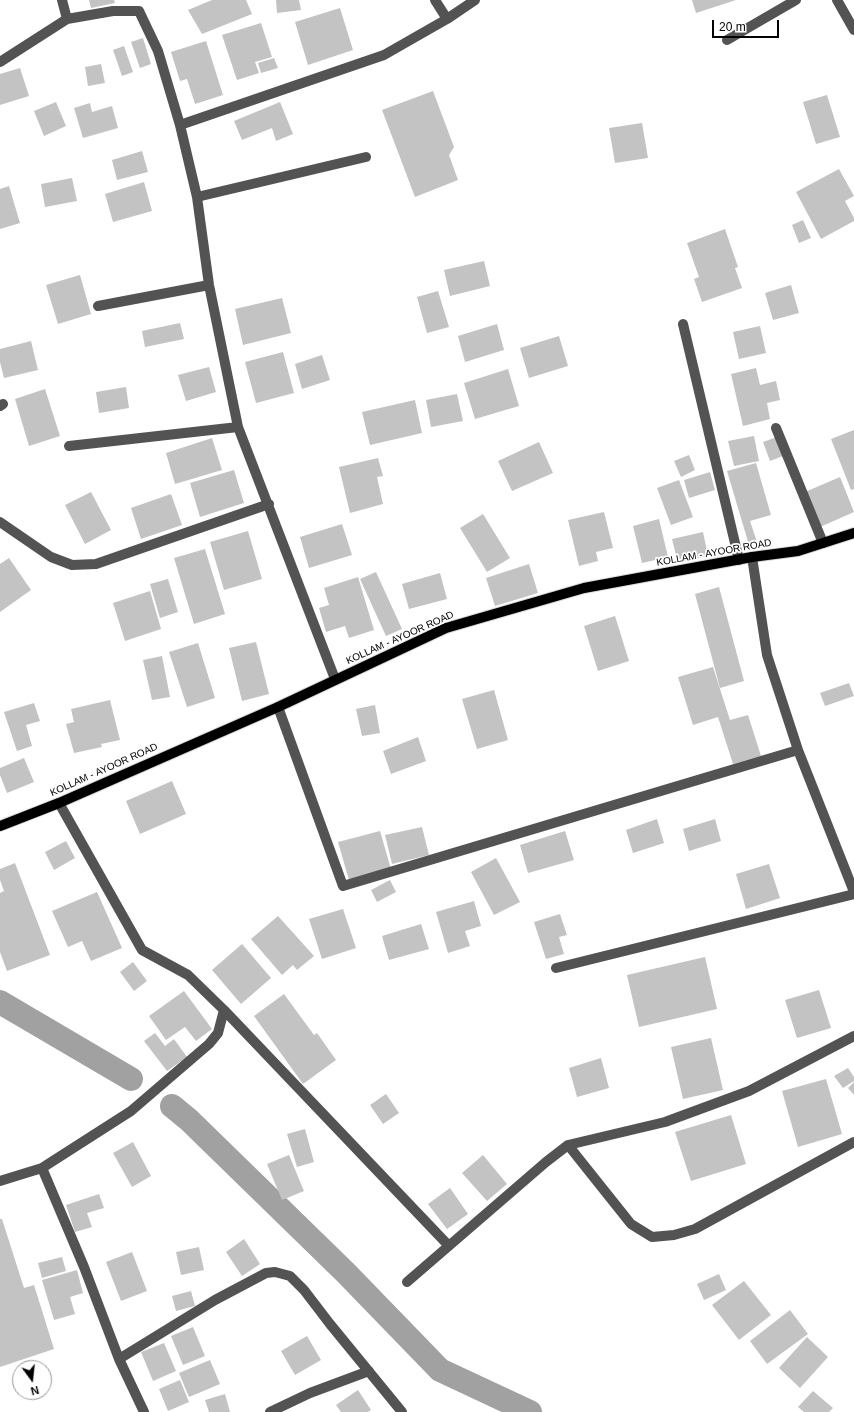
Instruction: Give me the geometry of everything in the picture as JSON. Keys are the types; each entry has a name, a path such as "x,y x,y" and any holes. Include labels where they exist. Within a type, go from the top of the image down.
{"main road":[{"name":"KOLLAM - AYOOR ROAD","path":"0,826 59,804 278,707 446,628 584,588 752,557 798,551 854,533"}],"street":[{"path":"62,0 68,19"},
{"path":"435,0 447,19"},
{"path":"180,125 384,55 447,19 475,0"},
{"path":"727,40 796,0"},
{"path":"837,0 854,30"},
{"path":"0,62 68,19 113,11 139,11 158,51 180,125 197,198 209,285 238,427 269,504 335,679"},
{"path":"197,198 366,157"},
{"path":"98,306 209,285"},
{"path":"683,324 739,560"},
{"path":"69,446 238,427"},
{"path":"776,428 823,543"},
{"path":"0,522 50,557 72,565 96,564 269,504"},
{"path":"556,968 854,893 798,750 767,655 752,557"},
{"path":"278,707 343,886 798,750"},
{"path":"59,804 142,950 188,975 224,1010 449,1246"},
{"path":"0,1181 42,1168 131,1111 209,1044 218,1034 224,1010"},
{"path":"408,1282 546,1162 568,1145 665,1122 748,1091 854,1036"},
{"path":"568,1145 632,1224 652,1237 674,1235 695,1229 854,1142"},
{"path":"42,1168 84,1267 119,1359 144,1412"},
{"path":"119,1359 215,1300 266,1273 276,1272 290,1276 304,1290 402,1412"},
{"path":"270,1412 310,1393 369,1371"}],"building":[{"path":"89,0 114,0 115,3 91,8"},
{"path":"212,0 246,0 252,14 202,34 188,10"},
{"path":"276,0 299,0 301,10 277,13"},
{"path":"692,0 736,0 696,13"},
{"path":"340,8 353,50 308,65 295,22"},
{"path":"261,23 272,57 255,62 259,73 237,80 222,35"},
{"path":"143,38 151,64 140,68 131,42"},
{"path":"206,41 223,95 195,104 187,79 180,81 171,52"},
{"path":"124,46 133,72 122,76 113,50"},
{"path":"274,58 278,68 261,73 258,63"},
{"path":"101,64 105,83 88,86 85,67"},
{"path":"20,68 29,96 0,105 0,74"},
{"path":"433,91 454,147 449,155 458,180 415,197 382,110"},
{"path":"827,95 840,137 816,144 803,102"},
{"path":"56,102 66,126 44,136 34,111"},
{"path":"280,102 293,134 276,141 272,128 242,140 234,121"},
{"path":"90,103 92,112 112,106 118,128 83,138 74,108"},
{"path":"642,123 648,158 615,163 609,128"},
{"path":"142,151 148,172 117,180 112,160"},
{"path":"839,169 854,196 845,201 854,218 854,221 821,239 796,192"},
{"path":"72,178 77,201 45,207 41,184"},
{"path":"144,182 152,211 113,222 105,194"},
{"path":"9,186 20,223 0,229 0,189"},
{"path":"803,220 811,238 799,243 792,225"},
{"path":"725,229 738,267 735,268 742,288 702,302 694,279 699,277 687,243"},
{"path":"484,261 490,286 450,296 444,270"},
{"path":"80,275 91,314 58,324 46,285"},
{"path":"791,285 799,313 773,320 765,293"},
{"path":"438,291 449,327 427,333 417,297"},
{"path":"282,298 291,333 243,345 235,309"},
{"path":"180,323 184,339 145,347 142,331"},
{"path":"497,324 504,350 465,362 458,336"},
{"path":"760,326 766,353 739,359 733,332"},
{"path":"559,336 568,366 529,378 520,348"},
{"path":"31,341 38,370 4,378 0,362 0,349"},
{"path":"283,352 294,393 256,403 245,362"},
{"path":"322,355 330,380 302,389 295,364"},
{"path":"209,367 216,392 186,401 178,375"},
{"path":"756,368 760,385 776,381 780,400 767,403 770,419 743,426 731,374"},
{"path":"508,369 519,406 475,419 464,383"},
{"path":"126,387 129,408 99,413 96,392"},
{"path":"45,389 60,436 29,446 15,399"},
{"path":"457,394 463,421 431,427 426,400"},
{"path":"415,400 422,433 370,445 362,412"},
{"path":"854,430 854,489 851,490 831,439"},
{"path":"754,436 759,461 734,466 728,441"},
{"path":"777,437 783,456 770,461 763,442"},
{"path":"212,438 222,470 175,484 166,453"},
{"path":"539,442 553,473 512,491 498,461"},
{"path":"689,455 695,470 681,477 674,461"},
{"path":"378,458 383,476 377,477 383,504 350,513 339,467"},
{"path":"756,463 771,515 750,521 757,542 749,545 727,471"},
{"path":"234,470 244,503 200,517 190,483"},
{"path":"710,472 715,490 689,498 684,480"},
{"path":"840,477 854,512 820,527 805,492"},
{"path":"679,480 693,517 671,525 657,488"},
{"path":"91,492 111,530 85,544 65,505"},
{"path":"171,494 182,525 141,539 131,508"},
{"path":"604,512 613,548 596,552 598,561 579,566 568,520"},
{"path":"483,514 510,558 487,572 460,528"},
{"path":"659,519 668,557 642,563 633,526"},
{"path":"342,524 352,555 309,568 300,537"},
{"path":"248,531 262,579 224,590 210,542"},
{"path":"703,532 708,556 678,563 672,539"},
{"path":"205,549 225,614 194,624 174,558"},
{"path":"9,558 31,590 0,612 0,564"},
{"path":"529,564 538,593 495,606 486,578"},
{"path":"376,572 402,629 386,636 360,579"},
{"path":"440,573 447,599 409,609 402,584"},
{"path":"358,577 374,630 349,638 345,626 326,632 319,608 329,605 324,588"},
{"path":"168,579 178,612 160,618 150,584"},
{"path":"719,587 744,681 720,688 695,594"},
{"path":"150,591 161,629 125,641 113,603"},
{"path":"615,616 629,661 598,671 584,626"},
{"path":"256,642 269,694 242,701 229,648"},
{"path":"198,643 215,698 187,707 169,652"},
{"path":"162,656 170,697 152,700 143,660"},
{"path":"713,667 730,720 748,715 761,756 733,764 718,717 693,725 678,677"},
{"path":"849,683 854,696 825,706 820,693"},
{"path":"494,690 508,740 477,749 462,699"},
{"path":"110,700 120,740 101,744 102,747 74,753 66,724 74,722 71,709"},
{"path":"34,703 40,721 26,725 32,746 17,751 4,712"},
{"path":"375,705 380,733 362,736 356,709"},
{"path":"418,737 426,761 391,774 383,751"},
{"path":"24,758 34,782 7,793 0,775 0,768"},
{"path":"172,781 186,814 140,834 126,801"},
{"path":"657,819 664,843 633,853 626,830"},
{"path":"715,819 721,841 689,851 683,829"},
{"path":"422,827 429,855 392,864 385,835"},
{"path":"380,831 391,869 349,880 338,842"},
{"path":"565,831 574,860 528,873 520,845"},
{"path":"66,841 75,858 54,870 45,852"},
{"path":"496,858 520,902 494,915 471,872"},
{"path":"15,863 50,955 7,971 0,952 0,893 4,891 0,880 0,869"},
{"path":"769,864 780,898 746,909 736,874"},
{"path":"390,880 396,892 377,902 371,890"},
{"path":"97,892 122,948 91,961 82,941 68,947 52,911"},
{"path":"474,901 481,926 465,931 470,946 448,953 436,912"},
{"path":"343,909 356,948 322,959 309,919"},
{"path":"560,914 567,935 559,937 564,954 546,959 534,922"},
{"path":"278,916 314,956 297,970 293,965 282,975 251,939"},
{"path":"421,924 429,949 389,960 382,936"},
{"path":"242,944 271,978 241,1004 212,970"},
{"path":"705,957 717,1009 639,1027 627,975"},
{"path":"133,962 147,981 134,991 120,972"},
{"path":"819,990 831,1028 797,1038 785,1000"},
{"path":"184,991 212,1029 196,1041 185,1027 166,1040 149,1016"},
{"path":"284,994 314,1035 317,1033 336,1060 303,1084 254,1016"},
{"path":"155,1033 165,1046 174,1039 187,1057 167,1071 144,1041"},
{"path":"711,1038 723,1090 683,1099 671,1047"},
{"path":"601,1058 609,1088 577,1097 569,1068"},
{"path":"848,1068 854,1077 854,1081 843,1088 834,1076"},
{"path":"826,1079 842,1134 798,1147 782,1091"},
{"path":"854,1082 854,1095 848,1088"},
{"path":"386,1094 399,1113 383,1124 370,1105"},
{"path":"731,1115 746,1164 691,1181 675,1132"},
{"path":"305,1129 314,1162 297,1167 287,1134"},
{"path":"133,1142 151,1176 132,1187 113,1153"},
{"path":"289,1155 304,1191 282,1200 267,1164"},
{"path":"483,1155 507,1184 487,1201 462,1173"},
{"path":"450,1188 468,1214 447,1229 428,1204"},
{"path":"99,1194 104,1208 87,1213 92,1227 75,1232 66,1205"},
{"path":"0,1219 2,1219 24,1288 34,1285 54,1349 21,1360 12,1360 12,1363 0,1367"},
{"path":"244,1239 260,1264 242,1276 226,1252"},
{"path":"199,1247 204,1270 181,1275 176,1252"},
{"path":"132,1252 147,1291 121,1301 106,1262"},
{"path":"62,1257 66,1271 42,1278 38,1263"},
{"path":"77,1270 83,1293 70,1297 75,1314 54,1320 42,1280"},
{"path":"719,1274 726,1290 704,1300 697,1284"},
{"path":"744,1281 771,1315 739,1340 712,1305"},
{"path":"191,1291 195,1306 176,1311 172,1296"},
{"path":"790,1310 808,1334 767,1364 750,1341"},
{"path":"193,1327 205,1356 183,1365 171,1336"},
{"path":"307,1336 321,1360 295,1375 281,1351"},
{"path":"807,1337 828,1357 800,1388 779,1368"},
{"path":"164,1343 176,1371 153,1381 141,1352"},
{"path":"210,1360 220,1384 189,1397 179,1373"},
{"path":"180,1380 189,1402 168,1411 159,1389"},
{"path":"358,1390 371,1410 368,1412 341,1412 336,1405"},
{"path":"813,1391 833,1408 829,1412 804,1412 798,1407"},
{"path":"225,1394 230,1412 209,1412 205,1400"}],"waterway":[{"path":"0,1002 131,1079"},
{"path":"172,1106 189,1120 346,1273 440,1370 530,1412"}]}
